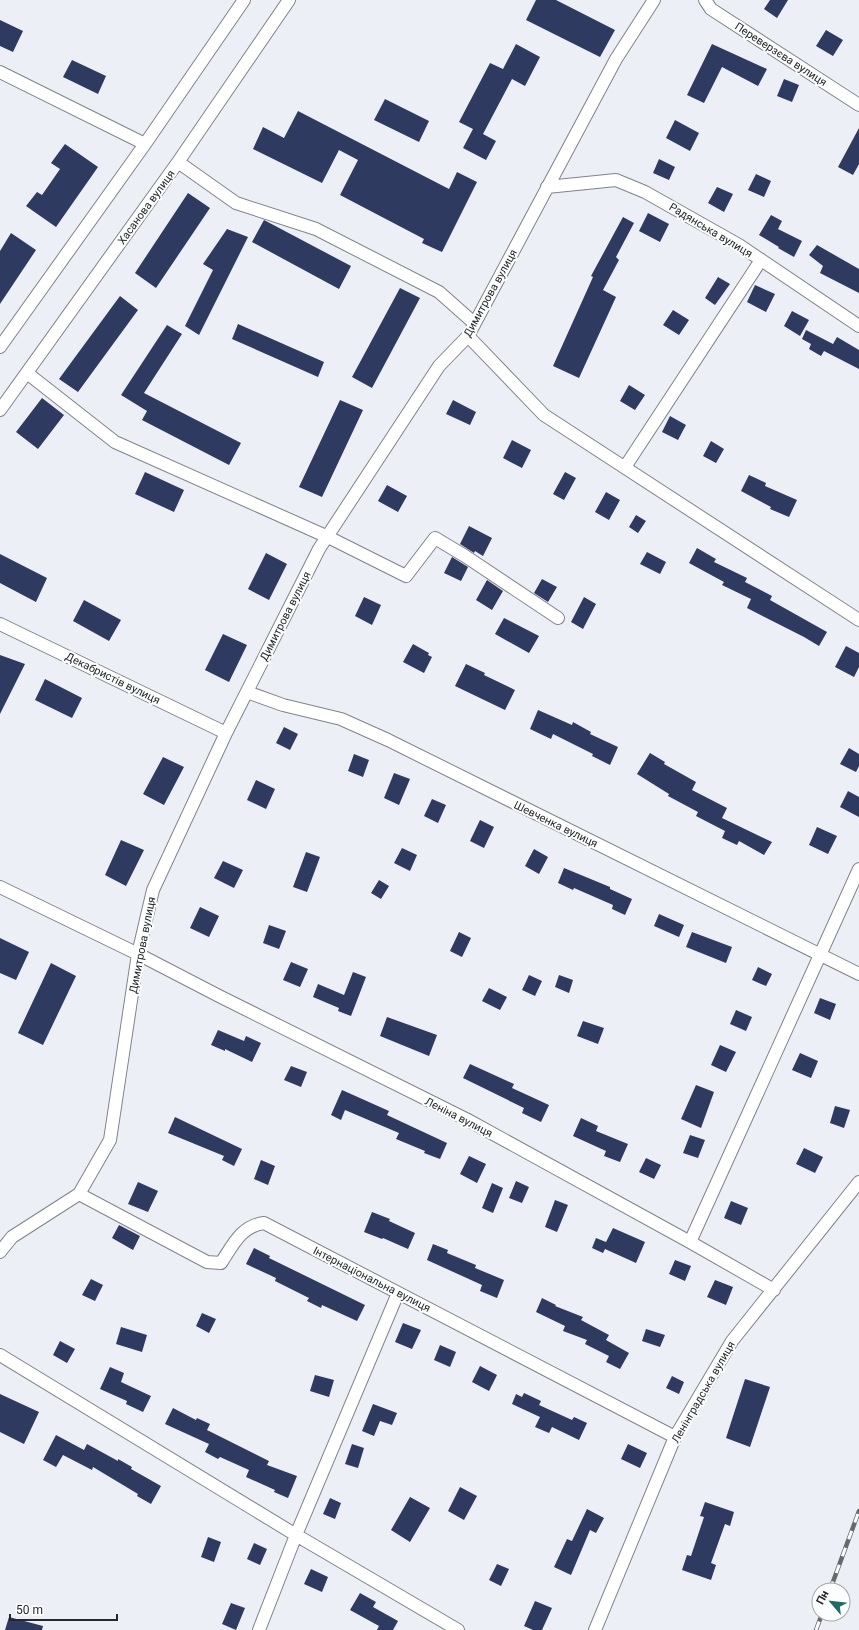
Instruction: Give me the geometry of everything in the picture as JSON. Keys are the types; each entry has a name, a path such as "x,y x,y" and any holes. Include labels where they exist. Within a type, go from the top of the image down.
{"street":[{"path":"0,347 145,144 244,0"},
{"name":"Димитрова вулиця","path":"0,1252 12,1237 79,1194 110,1140 138,954 154,890 226,733 319,549 439,366 468,336 616,59 654,0"},
{"name":"Переверзєва вулиця","path":"705,0 711,8 859,105"},
{"name":"Хасанова вулиця","path":"0,410 178,162 284,3"},
{"path":"0,72 145,144"},
{"path":"178,162 236,203 316,230 439,292 474,323"},
{"name":"Радянська вулиця","path":"547,187 616,180 645,192 739,245 859,326"},
{"path":"625,467 761,260"},
{"path":"468,336 544,415 859,620"},
{"path":"27,373 115,442 328,537 406,576 435,538 465,556 558,618"},
{"name":"Декабристів вулиця","path":"0,624 226,733"},
{"name":"Шевченка вулиця","path":"247,692 283,705 341,719 388,740 859,974"},
{"path":"690,1242 859,869"},
{"name":"Леніна вулиця","path":"0,887 138,954 466,1119 774,1290"},
{"name":"Ленінградська вулиця","path":"595,1630 675,1437 732,1341 859,1182"},
{"name":"Інтернаціональна вулиця","path":"79,1194 207,1262 221,1263 238,1237 253,1225 264,1223 675,1437"},
{"path":"259,1630 296,1535 398,1293"},
{"path":"0,1355 296,1535 458,1630"}],"building":[{"path":"536,0 556,0 615,30 600,57 526,20"},
{"path":"770,0 788,0 777,18 764,9"},
{"path":"0,20 23,31 13,52 0,46"},
{"path":"826,30 843,40 833,56 816,46"},
{"path":"516,44 540,57 525,86 512,79 483,134 496,141 486,160 463,148 473,129 459,122 490,63 503,69"},
{"path":"712,44 767,69 758,86 722,67 704,103 687,95"},
{"path":"72,60 106,76 98,94 63,77"},
{"path":"784,79 799,85 792,102 777,96"},
{"path":"385,99 429,121 419,142 374,120"},
{"path":"298,111 449,189 457,172 477,182 442,252 422,243 424,239 340,195 358,160 339,150 322,183 253,149 263,127 284,138"},
{"path":"675,120 699,133 690,151 666,138"},
{"path":"859,128 859,164 853,175 838,167"},
{"path":"65,144 98,167 56,227 26,206 37,192 42,195 60,169 51,163"},
{"path":"659,159 675,167 669,180 653,173"},
{"path":"756,174 771,181 764,197 748,190"},
{"path":"717,187 733,194 724,212 708,203"},
{"path":"188,193 210,208 156,288 135,273"},
{"path":"648,213 669,224 660,242 639,231"},
{"path":"771,215 782,221 778,229 802,241 794,257 759,235"},
{"path":"623,217 634,223 616,257 619,260 603,290 616,297 579,378 553,366 593,277 591,276"},
{"path":"264,220 351,266 339,289 252,242"},
{"path":"227,229 248,237 199,335 185,326 213,270 203,264"},
{"path":"11,233 36,250 0,304 0,251"},
{"path":"817,245 859,269 859,293 820,273 823,266 809,255"},
{"path":"718,277 730,284 715,305 705,298"},
{"path":"755,285 775,294 766,312 747,302"},
{"path":"400,288 420,298 372,388 352,377"},
{"path":"120,296 138,310 78,392 59,379"},
{"path":"673,310 689,320 679,335 663,325"},
{"path":"792,311 809,320 800,336 784,326"},
{"path":"238,324 324,362 318,377 232,339"},
{"path":"167,325 182,334 144,393 241,443 229,465 142,420 147,411 121,395"},
{"path":"806,330 833,344 837,337 859,350 859,369 824,351 821,356 809,349 811,344 802,339"},
{"path":"629,385 645,395 635,410 620,401"},
{"path":"42,398 64,415 38,449 16,432"},
{"path":"340,400 363,410 322,497 299,487"},
{"path":"453,400 476,412 470,425 446,414"},
{"path":"670,416 686,425 678,440 662,432"},
{"path":"512,440 531,450 522,468 503,458"},
{"path":"711,441 724,449 716,463 703,456"},
{"path":"145,472 184,490 174,512 135,494"},
{"path":"565,472 576,478 564,500 553,494"},
{"path":"749,475 766,483 765,486 797,500 789,517 770,509 771,507 741,491"},
{"path":"387,485 407,496 398,512 378,501"},
{"path":"606,492 620,500 609,520 595,512"},
{"path":"636,515 646,521 638,533 629,527"},
{"path":"469,526 492,538 483,556 475,551 474,553 460,544"},
{"path":"697,548 716,559 714,562 747,578 745,582 772,596 770,600 827,632 819,646 747,608 751,599 722,585 724,582 689,563"},
{"path":"647,552 666,562 660,574 640,564"},
{"path":"266,553 287,564 269,600 248,589"},
{"path":"0,554 47,578 36,602 0,583"},
{"path":"452,557 468,567 461,581 444,573"},
{"path":"542,579 557,587 548,602 534,593"},
{"path":"487,580 503,591 492,610 476,600"},
{"path":"364,597 381,605 372,625 355,616"},
{"path":"584,597 596,604 583,629 571,622"},
{"path":"84,600 121,620 109,641 73,621"},
{"path":"504,618 539,636 529,653 495,634"},
{"path":"223,634 247,645 229,682 205,670"},
{"path":"413,644 429,653 428,655 432,657 424,673 403,662"},
{"path":"846,646 859,653 859,667 854,677 835,667"},
{"path":"0,655 25,664 0,714"},
{"path":"466,664 485,673 484,675 515,690 505,710 455,686"},
{"path":"45,679 82,698 72,718 35,700"},
{"path":"538,710 572,725 573,722 591,732 590,734 618,747 610,765 592,756 593,754 553,734 551,739 530,729"},
{"path":"284,727 298,734 290,750 276,743"},
{"path":"849,748 859,754 859,766 856,772 840,764"},
{"path":"650,753 665,762 664,764 696,782 692,790 727,808 722,818 772,842 764,855 739,841 737,845 722,838 725,831 696,816 698,812 668,796 669,794 637,774"},
{"path":"354,754 369,760 363,777 348,771"},
{"path":"163,757 184,767 164,805 143,794"},
{"path":"394,773 410,779 399,805 384,798"},
{"path":"256,780 275,789 266,809 247,800"},
{"path":"848,791 859,797 859,817 840,807"},
{"path":"432,799 446,805 438,823 424,816"},
{"path":"480,820 494,827 484,848 470,841"},
{"path":"817,827 837,836 828,854 809,845"},
{"path":"121,840 144,850 126,886 105,875"},
{"path":"402,848 417,855 410,871 394,863"},
{"path":"534,849 548,857 539,874 525,866"},
{"path":"306,852 320,857 307,892 293,887"},
{"path":"223,861 243,870 234,888 214,878"},
{"path":"564,868 610,887 610,889 632,899 625,915 612,909 613,905 574,888 573,890 558,883"},
{"path":"379,880 389,886 381,899 371,893"},
{"path":"200,907 219,916 209,937 190,928"},
{"path":"659,914 684,925 679,937 654,926"},
{"path":"269,925 286,931 279,949 263,943"},
{"path":"459,932 471,938 462,957 450,951"},
{"path":"692,932 732,947 726,963 686,947"},
{"path":"0,938 29,952 16,980 0,973"},
{"path":"291,962 308,969 300,987 283,980"},
{"path":"51,963 76,976 43,1045 18,1033"},
{"path":"758,967 772,974 766,986 752,980"},
{"path":"353,972 366,977 351,1016 338,1011 339,1008 313,997 318,984 344,995"},
{"path":"529,975 542,981 535,996 522,990"},
{"path":"559,975 573,980 569,993 555,987"},
{"path":"489,988 507,997 500,1010 482,1001"},
{"path":"820,998 836,1004 830,1020 814,1013"},
{"path":"736,1010 752,1017 746,1031 730,1024"},
{"path":"387,1017 437,1035 429,1056 380,1036"},
{"path":"583,1021 604,1028 598,1044 577,1036"},
{"path":"218,1030 244,1041 246,1036 261,1043 252,1062 225,1049 225,1051 211,1045"},
{"path":"720,1045 736,1052 726,1072 711,1065"},
{"path":"800,1053 818,1061 811,1078 792,1070"},
{"path":"470,1064 514,1084 512,1088 549,1105 541,1122 522,1113 524,1108 463,1078"},
{"path":"291,1066 307,1072 301,1087 284,1080"},
{"path":"696,1085 714,1092 701,1128 681,1119"},
{"path":"342,1090 389,1111 387,1115 447,1143 440,1159 396,1139 399,1133 345,1110 341,1120 331,1115"},
{"path":"835,1106 850,1110 844,1128 830,1123"},
{"path":"175,1117 242,1149 234,1166 222,1160 224,1156 168,1133"},
{"path":"581,1118 598,1126 596,1131 628,1144 620,1162 604,1156 606,1151 573,1136"},
{"path":"690,1135 705,1140 698,1158 683,1153"},
{"path":"804,1148 823,1157 815,1173 796,1164"},
{"path":"469,1156 486,1164 477,1183 460,1174"},
{"path":"646,1158 661,1165 654,1179 639,1172"},
{"path":"261,1160 275,1166 268,1185 254,1179"},
{"path":"516,1181 529,1187 522,1203 509,1198"},
{"path":"138,1182 158,1191 148,1212 128,1204"},
{"path":"492,1183 503,1188 493,1213 482,1208"},
{"path":"555,1200 568,1205 557,1232 545,1227"},
{"path":"731,1201 748,1208 741,1225 724,1218"},
{"path":"372,1212 390,1219 389,1221 415,1233 408,1249 383,1238 382,1239 364,1232"},
{"path":"119,1225 140,1236 133,1250 112,1238"},
{"path":"613,1228 645,1242 636,1263 605,1249 603,1253 592,1248 596,1238 606,1242"},
{"path":"433,1244 448,1250 447,1253 476,1265 475,1268 504,1280 497,1298 480,1291 482,1285 427,1260"},
{"path":"254,1248 270,1256 269,1258 365,1305 357,1321 322,1305 321,1308 307,1301 309,1298 275,1281 276,1278 246,1264"},
{"path":"675,1260 691,1266 685,1281 669,1274"},
{"path":"91,1279 103,1285 95,1301 82,1295"},
{"path":"715,1280 733,1287 726,1305 707,1297"},
{"path":"542,1298 556,1305 555,1306 583,1317 581,1320 609,1335 606,1340 629,1353 620,1369 606,1362 609,1356 585,1344 587,1340 563,1331 565,1326 536,1312"},
{"path":"202,1313 216,1319 209,1333 196,1326"},
{"path":"403,1323 421,1330 412,1349 395,1342"},
{"path":"121,1327 147,1335 142,1352 116,1344"},
{"path":"646,1329 665,1335 660,1347 642,1341"},
{"path":"60,1341 75,1349 67,1363 53,1355"},
{"path":"440,1345 456,1352 450,1367 434,1360"},
{"path":"480,1366 497,1375 489,1391 472,1382"},
{"path":"110,1367 124,1373 121,1382 151,1396 143,1412 126,1404 127,1401 100,1389"},
{"path":"315,1375 334,1380 329,1397 310,1391"},
{"path":"672,1376 684,1382 679,1394 666,1388"},
{"path":"745,1379 770,1387 750,1447 726,1438"},
{"path":"524,1393 541,1401 539,1405 572,1420 574,1417 587,1423 579,1440 552,1427 549,1433 535,1427 540,1417 512,1404 516,1394 522,1397"},
{"path":"0,1394 39,1412 24,1444 0,1432"},
{"path":"373,1404 397,1413 392,1425 380,1421 374,1436 362,1431"},
{"path":"173,1408 196,1420 197,1418 210,1424 207,1430 269,1461 267,1465 297,1476 288,1498 274,1492 275,1490 246,1477 249,1470 220,1457 218,1459 205,1452 209,1444 165,1424"},
{"path":"56,1435 84,1450 87,1444 118,1461 118,1459 132,1467 131,1469 161,1486 151,1504 137,1496 138,1494 93,1467 92,1470 63,1455 56,1467 43,1460"},
{"path":"352,1444 364,1448 358,1468 345,1464"},
{"path":"628,1444 647,1453 640,1468 621,1459"},
{"path":"460,1487 477,1496 464,1520 448,1511"},
{"path":"410,1497 430,1508 410,1542 391,1530"},
{"path":"330,1498 341,1503 335,1519 323,1514"},
{"path":"705,1502 734,1512 730,1526 725,1524 711,1563 716,1565 711,1580 682,1570 687,1555 691,1556 704,1517 700,1516"},
{"path":"587,1509 604,1518 596,1533 590,1530 571,1575 554,1567 567,1539 572,1541"},
{"path":"208,1537 221,1542 214,1562 201,1557"},
{"path":"254,1543 267,1549 260,1565 247,1559"},
{"path":"497,1564 509,1569 501,1586 489,1580"},
{"path":"311,1569 328,1577 322,1592 304,1584"},
{"path":"360,1593 376,1602 373,1607 398,1621 393,1630 377,1630 379,1626 350,1610"},
{"path":"535,1601 552,1608 542,1630 533,1630 524,1626"},
{"path":"231,1603 245,1608 236,1630 222,1624"},
{"path":"9,1617 43,1626 42,1630 5,1630"}],"railway":[{"path":"833,1582 859,1511"},
{"path":"816,1630 819,1622"}]}
